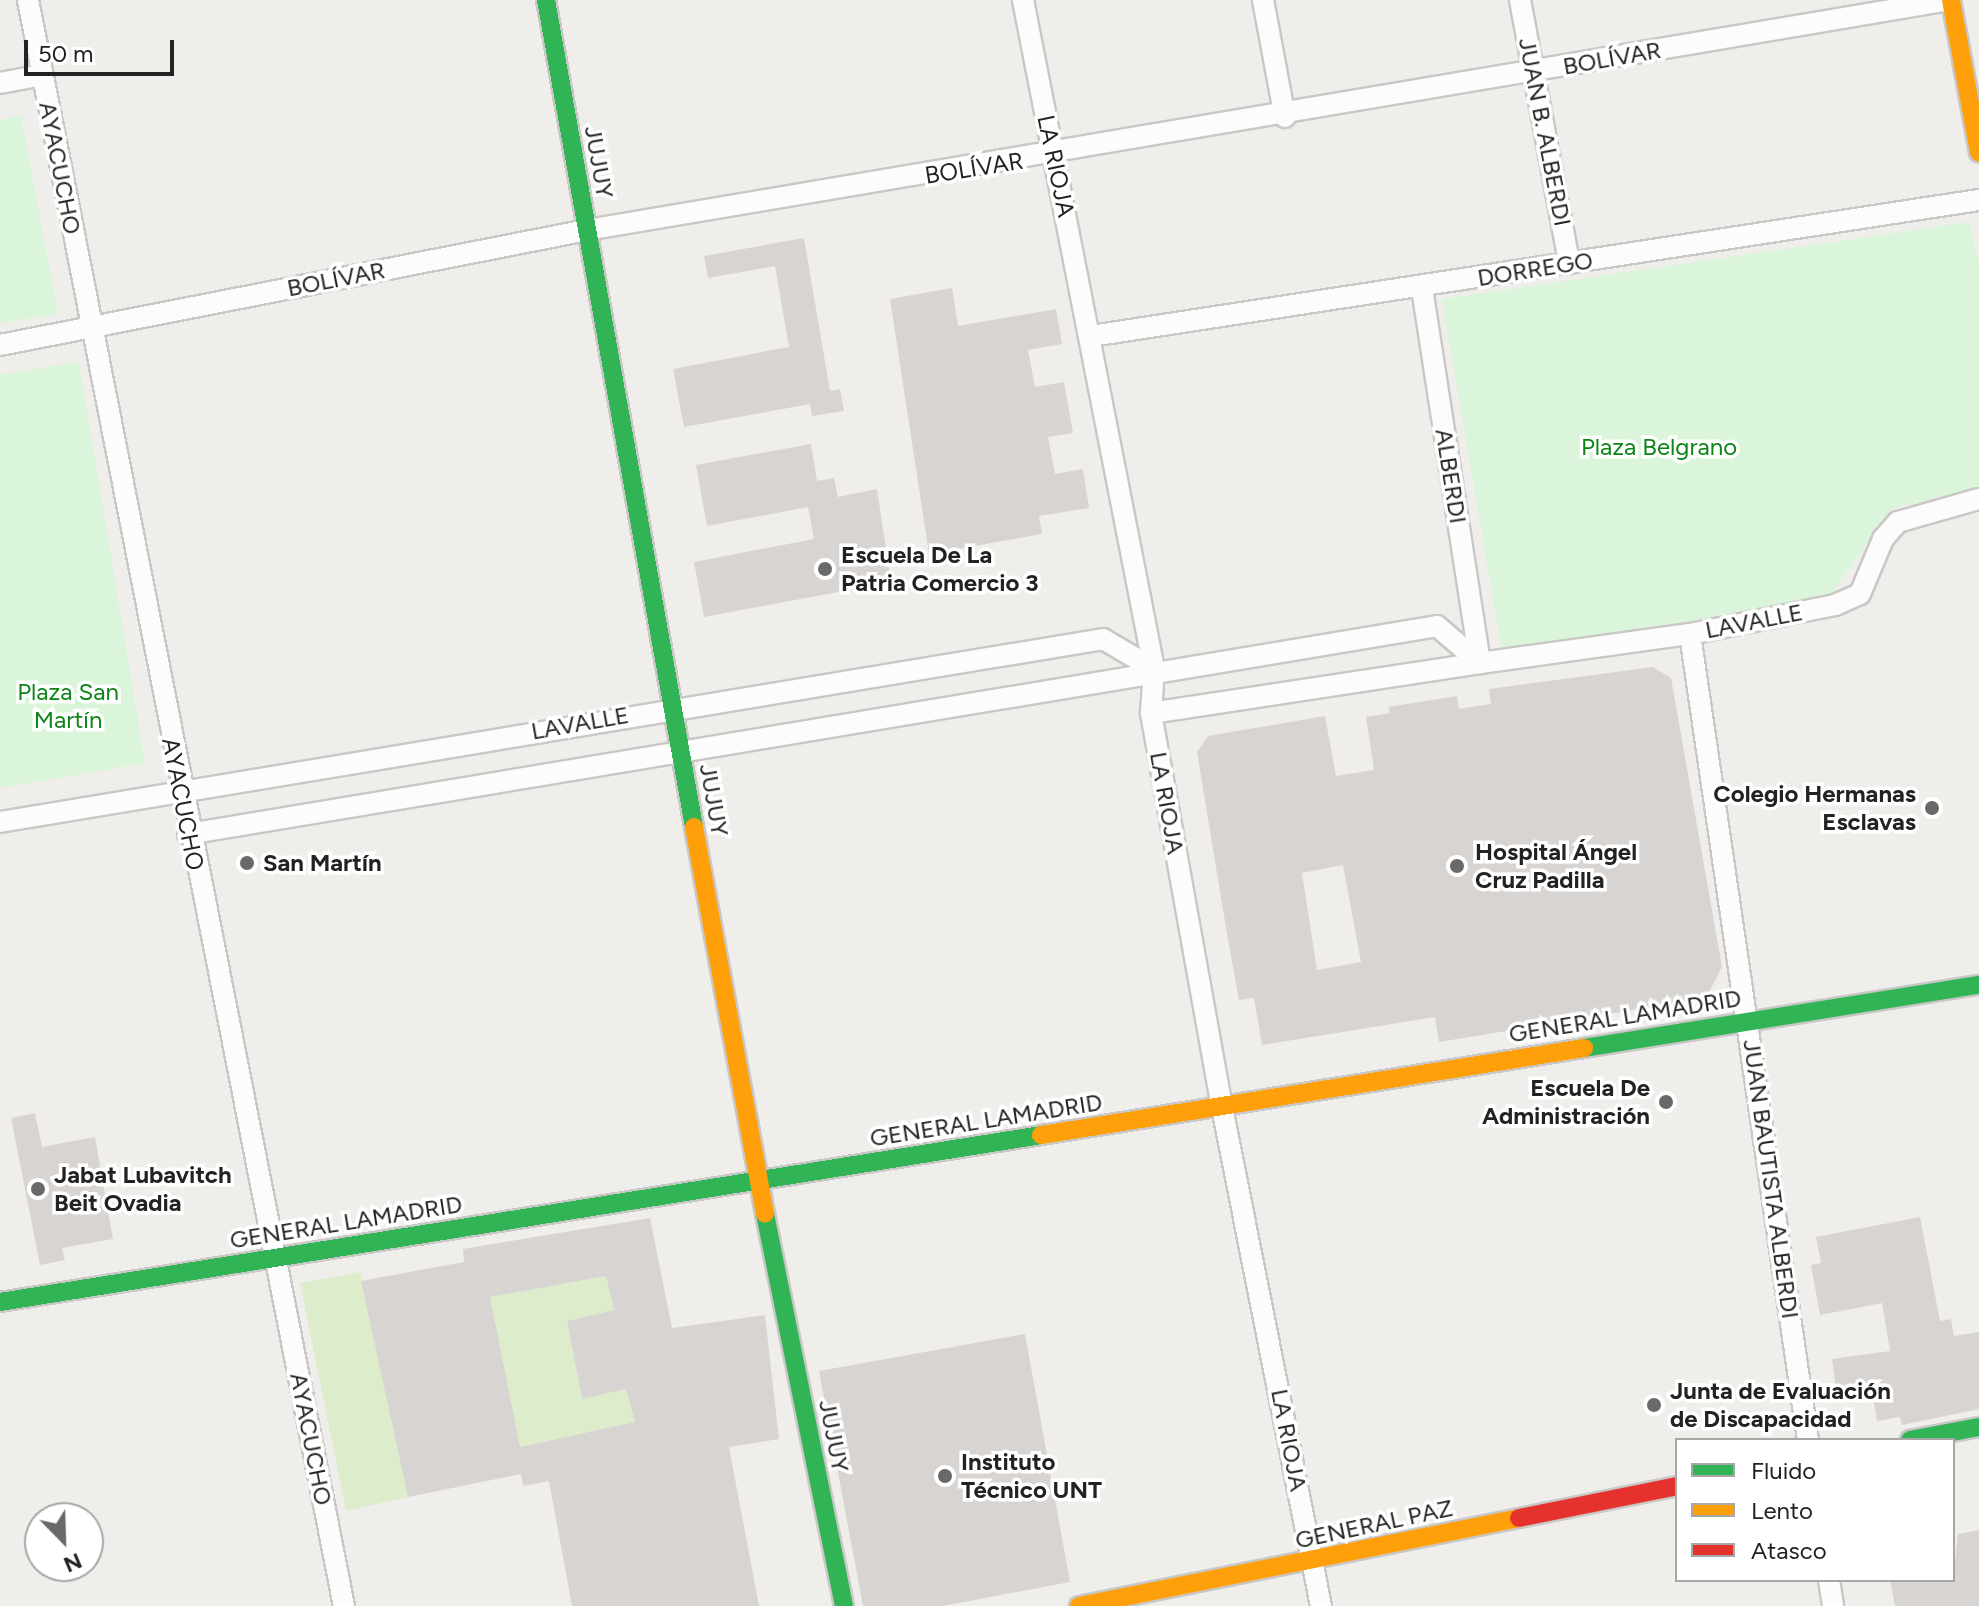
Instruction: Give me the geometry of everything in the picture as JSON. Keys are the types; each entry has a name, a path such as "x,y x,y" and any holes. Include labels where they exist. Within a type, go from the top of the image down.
{"street":[{"name":"AYACUCHO","path":"28,0 188,834 344,1606"},
{"name":"JUJUY","path":"546,0 758,1181 844,1606"},
{"name":"LA RIOJA","path":"1023,0 1154,669 1151,713 1222,1107 1321,1606"},
{"path":"1263,0 1285,117"},
{"name":"JUAN B. ALBERDI","path":"1520,0 1569,263"},
{"path":"1950,0 1979,152"},
{"name":"BOLÍVAR","path":"0,345 587,230 1285,117 1950,0"},
{"path":"0,83 42,75"},
{"name":"DORREGO","path":"1091,336 1422,288 1979,200"},
{"name":"ALBERDI","path":"1422,288 1480,663"},
{"name":"LAVALLE","path":"1151,713 1690,634 1835,605 1860,594 1883,539 1898,522 1979,499"},
{"name":"LAVALLE","path":"188,834 1154,669 1437,626 1480,663"},
{"name":"JUAN BAUTISTA ALBERDI","path":"1690,634 1808,1438"},
{"name":"LAVALLE","path":"0,822 674,707 1103,639 1154,669"},
{"name":"GENERAL LAMADRID","path":"0,1302 1979,985"},
{"path":"1921,1438 1979,1427"},
{"name":"GENERAL PAZ","path":"1079,1606 1675,1486"},
{"path":"1829,1582 1833,1606"}],"green space":[{"path":"21,115 58,314 0,323 0,120"},
{"name":"Plaza Belgrano","path":"1969,222 1979,264 1979,489 1891,509 1827,600 1502,653 1442,299"},
{"name":"Plaza San Martín","path":"79,362 145,763 0,788 0,375"},
{"path":"360,1272 408,1497 346,1511 300,1283"},
{"path":"606,1276 614,1310 567,1321 582,1399 626,1389 635,1422 516,1448 490,1297"}],"building":[{"path":"804,238 830,391 840,389 844,411 812,416 810,404 684,427 673,369 789,347 775,266 708,278 704,256"},
{"path":"952,288 958,326 1056,309 1062,344 1028,350 1035,387 1064,382 1073,433 1048,437 1055,474 1083,469 1089,508 1039,516 1042,534 929,554 890,299"},
{"path":"811,444 817,481 834,478 838,497 877,489 891,582 704,617 694,562 814,539 808,507 707,526 696,465"},
{"name":"Hospital Ángel Cruz Padilla","path":"1653,667 1671,678 1722,967 1706,998 1439,1042 1435,1017 1262,1045 1254,998 1239,1000 1197,752 1208,736 1325,716 1336,776 1374,770 1366,717 1390,713 1388,707 1457,696 1459,709 1491,704 1489,689","holes":["1343,865 1361,962 1317,970 1302,873"]},
{"path":"35,1113 42,1147 95,1137 113,1239 62,1248 65,1260 40,1265 11,1118"},
{"path":"1920,1217 1940,1321 1951,1319 1954,1336 1979,1332 1979,1409 1902,1425 1900,1417 1877,1421 1872,1391 1837,1396 1832,1359 1890,1351 1882,1303 1820,1315 1811,1265 1821,1263 1816,1237"},
{"path":"650,1218 672,1328 765,1315 779,1439 729,1447 759,1606 572,1606 549,1481 523,1486 521,1474 408,1497 361,1281 464,1262 463,1249","holes":["606,1276 614,1310 567,1321 582,1399 626,1389 635,1422 520,1447 490,1297"]},
{"name":"Instituto Técnico UNT","path":"1025,1334 1070,1582 942,1606 863,1606 819,1371"},
{"path":"1979,1530 1979,1606 1895,1606 1890,1582 1955,1582 1958,1534"}],"traffic: fast":[{"path":"546,0 694,827"},
{"path":"1584,1048 1979,985"},
{"path":"0,1302 1041,1135"},
{"path":"765,1214 844,1606"},
{"path":"1921,1438 1979,1427"}],"traffic: slow":[{"path":"1951,0 1979,152"},
{"path":"694,827 765,1214"},
{"path":"1041,1135 1584,1048"},
{"path":"1079,1606 1519,1518"}],"traffic: jam":[{"path":"1519,1518 1675,1486"}],"place":[{"name":"Escuela De La Patria Comercio 3","path":"825,569"},
{"name":"Colegio Hermanas Esclavas","path":"1932,808"},
{"name":"San Martín","path":"247,863"},
{"name":"Hospital Ángel Cruz Padilla","path":"1457,866"},
{"name":"Escuela De Administración","path":"1666,1102"},
{"name":"Jabat Lubavitch Beit Ovadia","path":"38,1189"},
{"name":"Junta de Evaluación de Discapacidad","path":"1654,1405"},
{"name":"Instituto Técnico UNT","path":"945,1476"}]}
